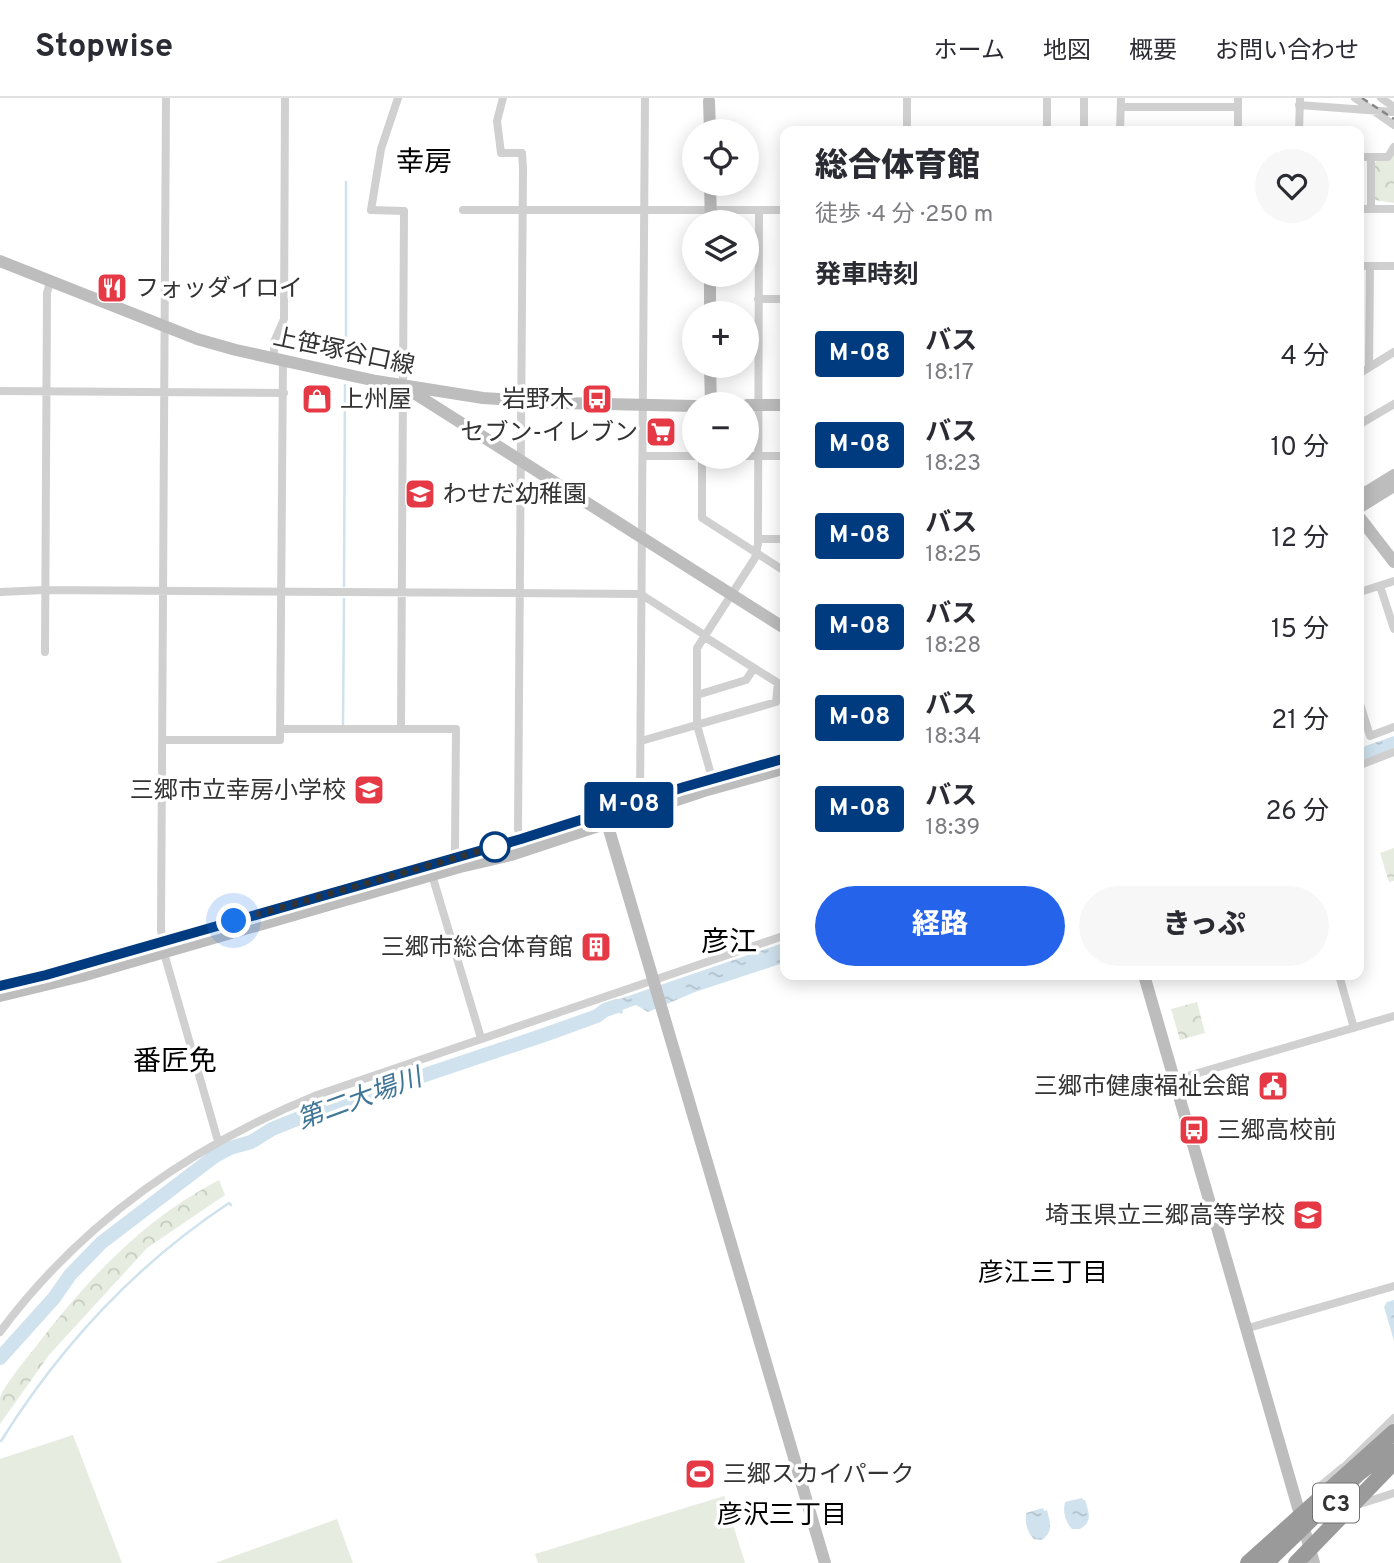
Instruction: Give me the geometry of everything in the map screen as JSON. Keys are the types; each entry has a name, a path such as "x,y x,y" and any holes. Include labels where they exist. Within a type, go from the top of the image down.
{"highway":[{"path":"1248,1563 1301,1516 1327,1487 1394,1432"},
{"path":"1266,1563 1359,1474 1392,1452"},
{"name":"C3","path":"1280,1563 1392,1452"},
{"name":"C3","path":"1296,1563 1392,1452"},
{"path":"1309,1560 1394,1469"}],"street":[{"path":"166,98 163,947 218,1140"},
{"path":"162,740 281,740 284,393 274,342 284,319 285,98"},
{"path":"398,98 381,149 371,210 404,211 401,729"},
{"path":"503,98 497,121 501,153 522,153 518,829 521,839"},
{"path":"640,801 645,98"},
{"path":"907,98 907,126"},
{"path":"1047,98 1047,126"},
{"path":"1084,98 1084,126"},
{"path":"1355,98 1394,125"},
{"path":"1381,98 1394,109"},
{"path":"709,100 710,119"},
{"path":"1121,126 1121,102 1238,102 1238,126"},
{"path":"1299,126 1299,102 1335,102 1394,109"},
{"path":"1364,157 1388,157 1394,147"},
{"path":"1371,157 1371,209"},
{"path":"1364,209 1394,209"},
{"path":"759,210 780,210"},
{"path":"463,211 644,211 682,214"},
{"name":"上笹塚谷口線","path":"0,261 165,327 236,350 403,386 522,401 682,406"},
{"path":"1364,266 1394,266"},
{"path":"1369,367 1370,266"},
{"path":"45,652 47,293 50,282"},
{"path":"754,392 758,287"},
{"path":"1364,292 1370,292"},
{"path":"758,299 780,299"},
{"path":"1364,370 1394,352"},
{"path":"403,386 780,625"},
{"path":"0,391 284,393"},
{"path":"1364,422 1394,404"},
{"path":"759,405 780,405"},
{"path":"643,456 682,456"},
{"path":"759,456 780,456"},
{"path":"702,469 702,518 780,568"},
{"path":"712,778 697,725 697,648 757,553 759,469"},
{"path":"1364,494 1394,475"},
{"path":"1364,505 1394,486"},
{"path":"1364,523 1394,562"},
{"path":"758,539 780,539"},
{"path":"1364,591 1394,581"},
{"path":"1380,586 1394,629"},
{"path":"0,592 46,590 642,594 778,684 776,702 641,741"},
{"path":"697,695 746,680 754,668"},
{"path":"1364,722 1370,736"},
{"path":"1364,738 1394,727"},
{"path":"281,729 456,729 457,857"},
{"path":"1364,763 1394,752"},
{"path":"0,986 163,947 511,855 606,818 640,801 780,760"},
{"path":"0,996 50,985 163,947 457,857 780,770"},
{"path":"606,818 825,1563"},
{"path":"432,875 481,1038"},
{"path":"0,1332 30,1294 67,1255 117,1209 160,1177 218,1140 317,1095 481,1038 655,983 780,937"},
{"path":"1145,980 1301,1516 1309,1560"},
{"path":"1340,980 1354,1028"},
{"path":"1174,1080 1394,1016"},
{"path":"1245,1329 1394,1286"},
{"path":"1327,1487 1394,1418"},
{"path":"1327,1487 1345,1466"},
{"path":"1360,1504 1394,1493"}],"green space":[{"path":"1394,155 1394,203 1375,200 1375,163 1390,160"},
{"path":"1394,848 1394,881 1389,882 1380,853"},
{"path":"1197,1002 1205,1033 1180,1040 1171,1009"},
{"path":"219,1180 225,1195 147,1248 49,1355 0,1424 0,1398 5,1387 95,1276 165,1213"},
{"path":"73,1435 122,1563 0,1563 0,1459"},
{"path":"724,1496 745,1563 538,1563 535,1554"},
{"path":"337,1519 353,1563 215,1563"}],"water":[{"path":"1394,736 1394,748 1364,759 1364,747"},
{"path":"780,944 780,964 695,992 648,1012 636,1005 622,1010 623,1013 620,1014 619,1011 601,1017 598,1012 605,1004"},
{"path":"1394,1300 1394,1341 1384,1307 1387,1302"},
{"path":"1082,1498 1088,1509 1088,1520 1080,1529 1072,1529 1065,1516 1065,1502"},
{"path":"1043,1508 1044,1511 1047,1510 1050,1530 1042,1540 1034,1539 1029,1533 1026,1513"}],"waterway":[{"path":"346,182 346,361"},
{"path":"344,586 345,385"},
{"path":"343,724 344,599"},
{"name":"第二大場川","path":"0,1358 54,1298 70,1275 101,1243 215,1156 312,1113 547,1034 617,1006"},
{"path":"1,1441 49,1372 102,1310 162,1253 194,1227 229,1203 231,1205"}],"railway":[{"path":"1362,98 1394,119"}],"bus line":[{"name":"M-08","path":"0,986 521,839 780,760"}],"place":[{"name":"フォッダイロイ","path":"112,288"},
{"name":"上州屋","path":"317,399"},
{"name":"岩野木","path":"597,399"},
{"name":"セブン-イレブン","path":"661,432"},
{"name":"わせだ幼稚園","path":"420,494"},
{"name":"三郷市立幸房小学校","path":"369,790"},
{"name":"三郷市総合体育館","path":"596,947"},
{"name":"三郷市健康福祉会館","path":"1273,1086"},
{"name":"三郷高校前","path":"1194,1130"},
{"name":"埼玉県立三郷高等学校","path":"1308,1215"},
{"name":"三郷スカイパーク","path":"700,1474"}],"district":[{"name":"幸房","path":"424,161"},
{"name":"彦江","path":"729,941"},
{"name":"番匠免","path":"175,1060"},
{"name":"彦江三丁目","path":"1043,1272"},
{"name":"彦沢三丁目","path":"782,1514"}],"route":[{"path":"234,921 500,845 495,847"}]}
